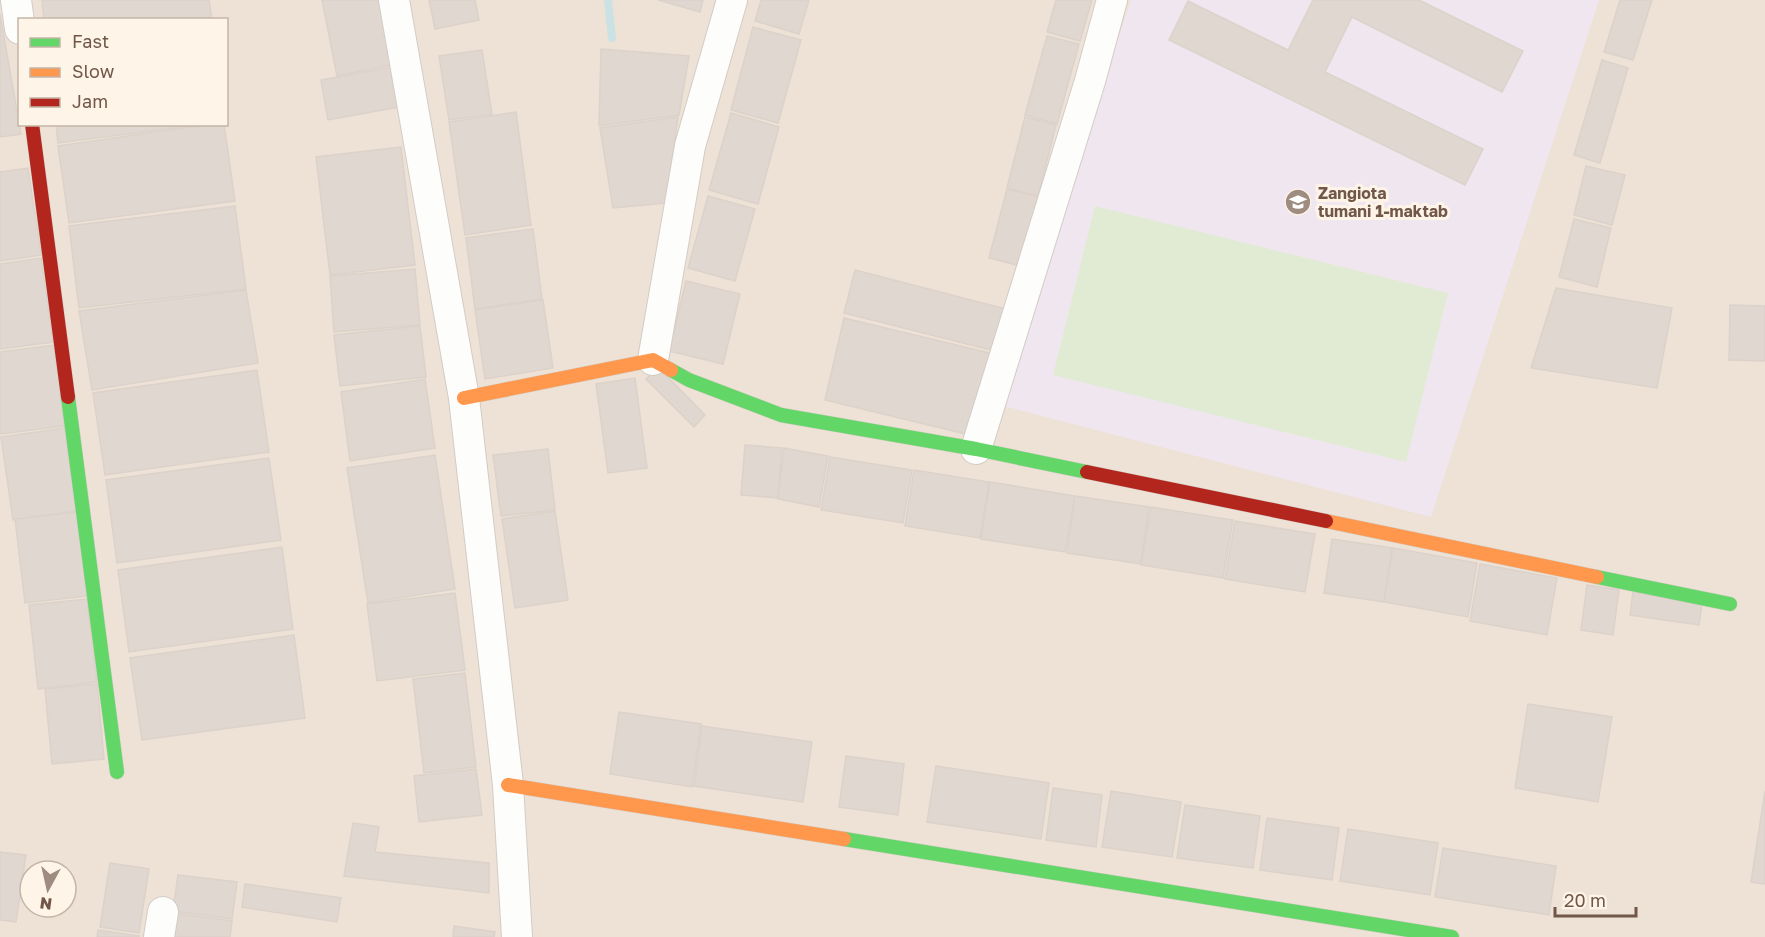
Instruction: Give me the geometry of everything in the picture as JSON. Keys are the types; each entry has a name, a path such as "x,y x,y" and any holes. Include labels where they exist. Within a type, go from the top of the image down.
{"street":[{"path":"16,0 19,18"},
{"path":"394,0 464,398 508,785 517,937"},
{"path":"652,360 690,146 732,0"},
{"path":"976,449 1090,81 1112,0"},
{"path":"32,126 117,772"},
{"path":"464,398 652,360 689,380 781,415 976,449 1730,604"},
{"path":"508,785 1452,937"}],"shaded area":[{"path":"0,0 1765,0 1765,937 0,937"},
{"name":"Zangiota tumani 1-maktab","path":"1131,0 1599,0 1431,517 996,404"}],"green space":[{"path":"1095,206 1448,293 1406,462 1053,375"}],"building":[{"path":"42,0 209,0 212,18 44,18"},
{"path":"322,0 380,0 393,65 337,76"},
{"path":"429,0 475,0 479,20 435,29"},
{"path":"658,0 703,0 700,12"},
{"path":"761,0 809,0 799,34 755,21"},
{"path":"1056,0 1092,0 1080,41 1047,32"},
{"path":"1313,0 1419,0 1523,51 1502,92 1352,17 1325,72 1483,149 1465,185 1169,40 1188,1 1288,50"},
{"path":"1620,0 1652,0 1633,60 1604,52"},
{"path":"0,14 21,134 0,137"},
{"path":"753,27 801,40 778,123 731,110"},
{"path":"1047,36 1079,44 1057,124 1025,115"},
{"path":"601,49 689,56 679,115 599,126"},
{"path":"482,50 492,114 449,120 439,56"},
{"path":"1602,60 1628,68 1600,163 1574,155"},
{"path":"393,67 400,107 328,120 321,80"},
{"path":"516,112 531,225 465,235 449,122"},
{"path":"731,113 779,127 758,204 709,190"},
{"path":"678,117 666,203 613,208 600,128"},
{"path":"1025,117 1056,125 1038,196 1007,188"},
{"path":"56,126 190,126 58,143"},
{"path":"199,126 224,126 235,201 69,223 58,146"},
{"path":"401,147 415,265 330,275 316,157"},
{"path":"1586,166 1625,175 1612,225 1574,215"},
{"path":"28,168 41,255 0,261 0,172"},
{"path":"1007,189 1038,197 1020,266 989,258"},
{"path":"708,196 755,209 735,281 688,268"},
{"path":"235,206 246,289 79,308 69,226"},
{"path":"1574,219 1611,228 1597,287 1559,277"},
{"path":"533,229 542,299 475,309 466,238"},
{"path":"41,258 53,342 0,349 0,264"},
{"path":"415,269 420,325 334,332 330,276"},
{"path":"855,270 1006,309 995,351 844,313"},
{"path":"686,281 740,294 723,364 669,351"},
{"path":"1556,288 1672,308 1657,388 1531,368"},
{"path":"246,290 258,363 92,390 79,311"},
{"path":"543,300 553,368 485,379 475,310"},
{"path":"1730,305 1765,306 1765,361 1729,360"},
{"path":"844,318 994,354 974,436 825,400"},
{"path":"420,326 426,377 340,386 334,335"},
{"path":"54,345 64,426 0,434 0,352"},
{"path":"659,368 705,415 694,427 646,379"},
{"path":"257,370 269,452 105,475 93,393"},
{"path":"635,378 647,468 608,473 596,384"},
{"path":"425,379 435,448 350,461 341,392"},
{"path":"65,428 77,511 13,520 1,437"},
{"path":"745,445 782,448 778,498 741,495"},
{"path":"784,448 828,456 819,507 778,499"},
{"path":"548,449 555,510 501,516 493,455"},
{"path":"435,455 455,589 368,603 347,468"},
{"path":"830,457 912,470 903,523 821,510"},
{"path":"269,458 281,540 117,563 106,480"},
{"path":"914,470 989,482 980,538 905,526"},
{"path":"990,482 1075,496 1065,552 981,539"},
{"path":"1075,496 1149,507 1141,564 1067,553"},
{"path":"1151,507 1233,520 1223,578 1141,565"},
{"path":"555,511 568,600 515,608 502,519"},
{"path":"77,512 87,596 25,603 15,519"},
{"path":"1235,521 1315,534 1305,592 1225,579"},
{"path":"1332,539 1392,548 1384,602 1324,593"},
{"path":"282,547 293,629 129,652 118,570"},
{"path":"1393,548 1477,563 1468,617 1384,602"},
{"path":"1480,564 1557,578 1547,635 1470,621"},
{"path":"1587,585 1619,590 1613,635 1581,630"},
{"path":"1633,592 1702,603 1699,625 1630,615"},
{"path":"455,593 465,670 377,681 367,604"},
{"path":"87,599 97,682 38,689 29,605"},
{"path":"294,635 305,718 142,740 130,658"},
{"path":"465,673 476,767 424,773 413,679"},
{"path":"97,684 104,759 52,764 45,689"},
{"path":"1528,704 1612,717 1598,802 1515,788"},
{"path":"619,712 701,724 692,787 610,774"},
{"path":"702,726 812,742 803,802 694,786"},
{"path":"846,756 904,764 898,815 839,807"},
{"path":"936,766 1049,783 1041,839 927,822"},
{"path":"476,769 482,815 419,822 414,776"},
{"path":"1053,788 1102,795 1096,847 1046,840"},
{"path":"1111,791 1181,802 1172,857 1102,847"},
{"path":"1765,791 1765,884 1751,882"},
{"path":"1185,805 1260,816 1253,868 1177,858"},
{"path":"1267,818 1339,828 1332,880 1260,870"},
{"path":"353,823 379,827 375,852 489,863 489,893 344,876"},
{"path":"1348,829 1438,843 1430,895 1340,881"},
{"path":"1443,848 1556,866 1549,915 1435,897"},
{"path":"0,852 26,855 25,859 18,859 16,922 0,920"},
{"path":"110,863 149,869 139,933 100,927"},
{"path":"178,875 237,882 232,919 173,911"},
{"path":"245,884 341,898 337,922 242,907"},
{"path":"173,913 232,921 230,937 169,937"},
{"path":"454,926 495,932 494,937 453,937"},
{"path":"98,930 139,936 139,937 97,937"}],"waterway":[{"path":"608,0 612,38"}],"traffic: fast":[{"path":"671,370 689,380 781,415 976,449 1087,472"},
{"path":"68,397 117,772"},
{"path":"1597,577 1730,604"},
{"path":"844,839 1452,937"}],"traffic: slow":[{"path":"464,398 653,360 671,370"},
{"path":"1326,521 1597,577"},
{"path":"508,785 844,839"}],"traffic: jam":[{"path":"32,126 68,397"},
{"path":"1087,472 1326,521"}],"place":[{"name":"Zangiota tumani 1-maktab","path":"1298,202"}]}
